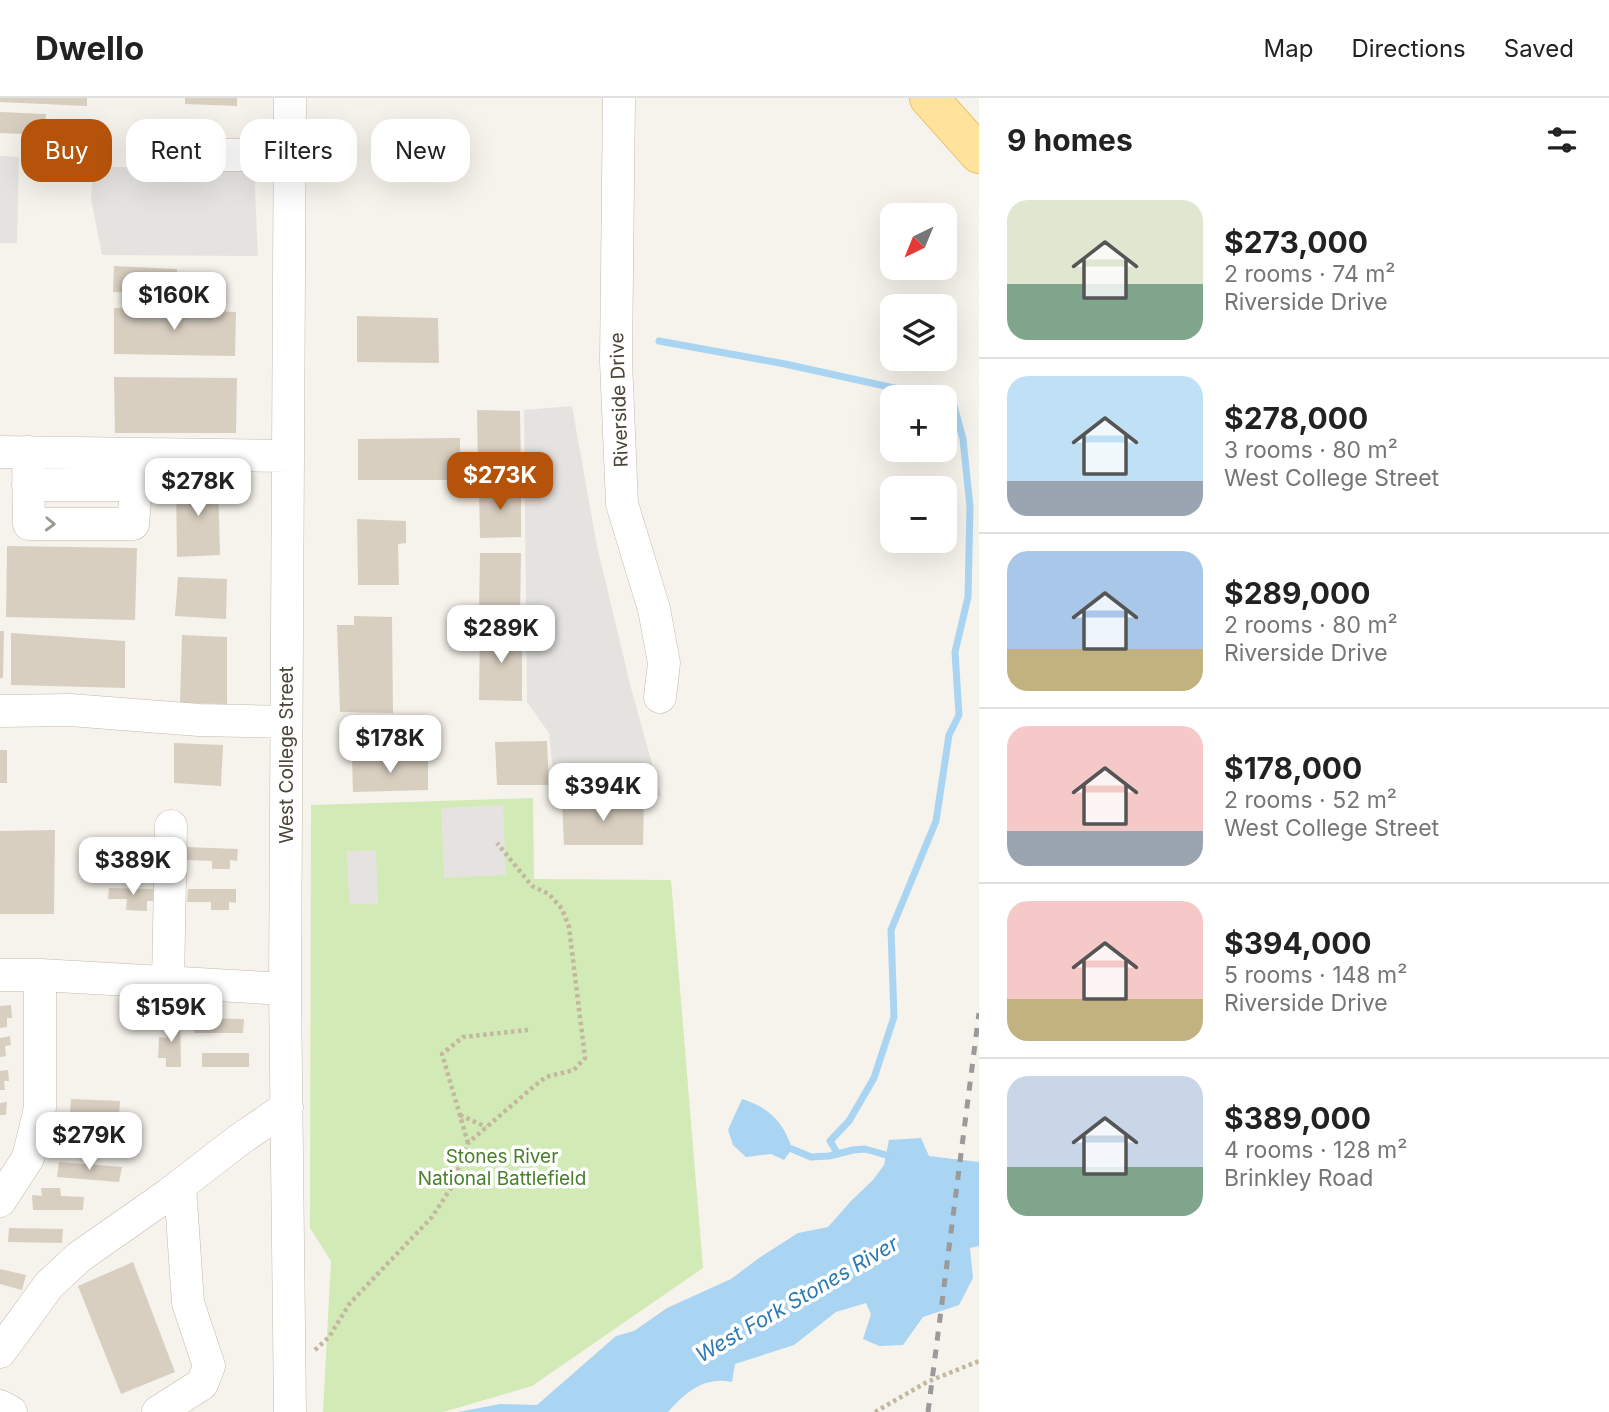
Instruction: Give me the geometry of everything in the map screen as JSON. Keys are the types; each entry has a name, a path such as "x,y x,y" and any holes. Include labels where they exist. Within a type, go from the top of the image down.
{"main road":[{"path":"929,98 979,154"}],"street":[{"name":"West College Street","path":"290,98 290,119"},
{"name":"Riverside Drive","path":"619,98 616,360 622,504 654,609 664,663 660,697"},
{"name":"West College Street","path":"289,182 285,989 287,1107 301,1362 290,1412"},
{"path":"14,452 28,485 29,524 134,524 138,469"},
{"path":"14,452 138,469 288,456"},
{"path":"0,711 70,710 199,720 286,722"},
{"path":"168,983 171,827"},
{"path":"0,975 285,989"},
{"path":"0,1201 28,1158 40,1108 40,975"},
{"path":"0,1352 49,1285 72,1264 287,1107"},
{"path":"158,1412 202,1384 209,1366 188,1303 180,1186"},
{"path":"0,1406 11,1412"}],"path":[{"path":"301,1362 329,1336 350,1303 432,1217 451,1188 468,1143 546,1077 574,1070 585,1058 569,926 562,909 549,894 532,886 497,843"},
{"path":"468,1143 442,1055 463,1037 528,1030"},
{"path":"459,1115 486,1127"},
{"path":"875,1412 927,1382 979,1361"}],"green space":[{"name":"Stones River National Battlefield","path":"533,798 534,879 671,880 703,1268 532,1386 443,1412 323,1412 331,1261 310,1228 311,805"}],"shaded area":[{"path":"0,156 19,157 17,243 0,243"},
{"path":"112,167 126,167 126,182 226,182 226,167 240,167 240,182 255,182 258,256 102,255 91,199 92,182 112,182"},
{"path":"572,406 597,546 631,688 661,796 567,797 554,782 549,733 527,702 524,410"},
{"path":"503,805 506,875 444,878 441,808"},
{"path":"376,850 378,904 349,904 347,851"}],"water":[{"path":"742,1099 760,1106 780,1123 792,1149 784,1160 771,1154 746,1157 733,1145 728,1130"},
{"name":"West Fork Stones River","path":"921,1138 929,1156 979,1162 979,1246 970,1248 973,1278 959,1305 923,1317 903,1345 879,1346 863,1339 871,1314 866,1303 836,1312 794,1345 735,1364 732,1382 713,1381 696,1387 668,1412 458,1412 500,1404 537,1405 616,1336 634,1331 667,1308 731,1279 798,1233 828,1227 884,1165 889,1140"}],"building":[{"path":"0,98 87,98 87,106 0,102"},
{"path":"185,98 237,98 237,106 185,104"},
{"path":"0,112 46,114 46,119 21,119 21,134 0,133"},
{"path":"114,266 177,269 176,294 113,292"},
{"path":"114,308 236,312 235,356 114,354"},
{"path":"357,316 438,318 439,363 357,362"},
{"path":"114,377 237,378 236,433 115,433"},
{"path":"477,410 520,411 521,471 478,471"},
{"path":"460,438 460,480 358,480 358,439"},
{"path":"176,480 218,481 220,555 177,557"},
{"path":"479,485 521,487 521,537 480,538"},
{"path":"357,519 406,521 406,543 398,544 399,585 358,585"},
{"path":"7,546 137,548 135,620 6,617"},
{"path":"480,553 521,553 520,615 479,614"},
{"path":"178,577 227,579 226,619 175,616"},
{"path":"354,616 392,617 393,713 340,712 337,625 354,625"},
{"path":"480,628 522,630 522,701 479,700"},
{"path":"0,631 4,631 3,678 0,678"},
{"path":"11,633 125,641 125,688 11,685"},
{"path":"182,635 227,637 227,704 180,703"},
{"path":"547,741 549,785 497,785 495,742"},
{"path":"174,743 223,745 221,786 174,783"},
{"path":"0,750 7,750 7,783 0,783"},
{"path":"352,758 428,759 428,790 353,792"},
{"path":"562,802 644,802 643,845 564,845"},
{"path":"55,830 54,914 0,914 0,831"},
{"path":"186,847 238,849 237,861 230,860 230,869 212,869 212,861 186,860"},
{"path":"104,848 150,848 151,860 141,860 141,868 123,868 123,861 104,861"},
{"path":"109,888 154,889 154,901 147,901 147,911 126,910 127,899 108,899"},
{"path":"188,889 236,889 236,903 229,902 229,910 211,910 211,902 187,902"},
{"path":"11,1005 12,1018 7,1018 7,1027 0,1028 0,1006"},
{"path":"166,1018 180,1019 181,1067 166,1067 166,1058 158,1058 159,1037 167,1038"},
{"path":"194,1018 244,1019 243,1033 194,1033"},
{"path":"10,1036 11,1045 5,1046 6,1056 0,1057 0,1038"},
{"path":"202,1053 249,1053 249,1067 202,1067"},
{"path":"8,1070 9,1081 4,1081 5,1090 0,1090 0,1071"},
{"path":"71,1099 120,1101 119,1115 70,1113"},
{"path":"7,1102 6,1115 0,1115 0,1103"},
{"path":"68,1130 124,1136 123,1151 66,1145"},
{"path":"59,1162 122,1167 119,1182 57,1177"},
{"path":"41,1188 60,1188 61,1196 84,1197 83,1210 33,1210 32,1195 42,1196"},
{"path":"9,1228 63,1229 62,1243 8,1242"},
{"path":"133,1262 175,1372 121,1394 78,1286"},
{"path":"0,1269 26,1275 22,1290 0,1284"}],"waterway":[{"path":"659,341 880,385"},
{"path":"838,1154 830,1141 849,1121 874,1078 894,1017 891,930 936,821 949,735 959,715 955,652 968,597 970,507 963,439 957,417"},
{"path":"792,1149 811,1157 865,1149 886,1155"}],"railway":[{"path":"928,1412 979,1013"}]}
